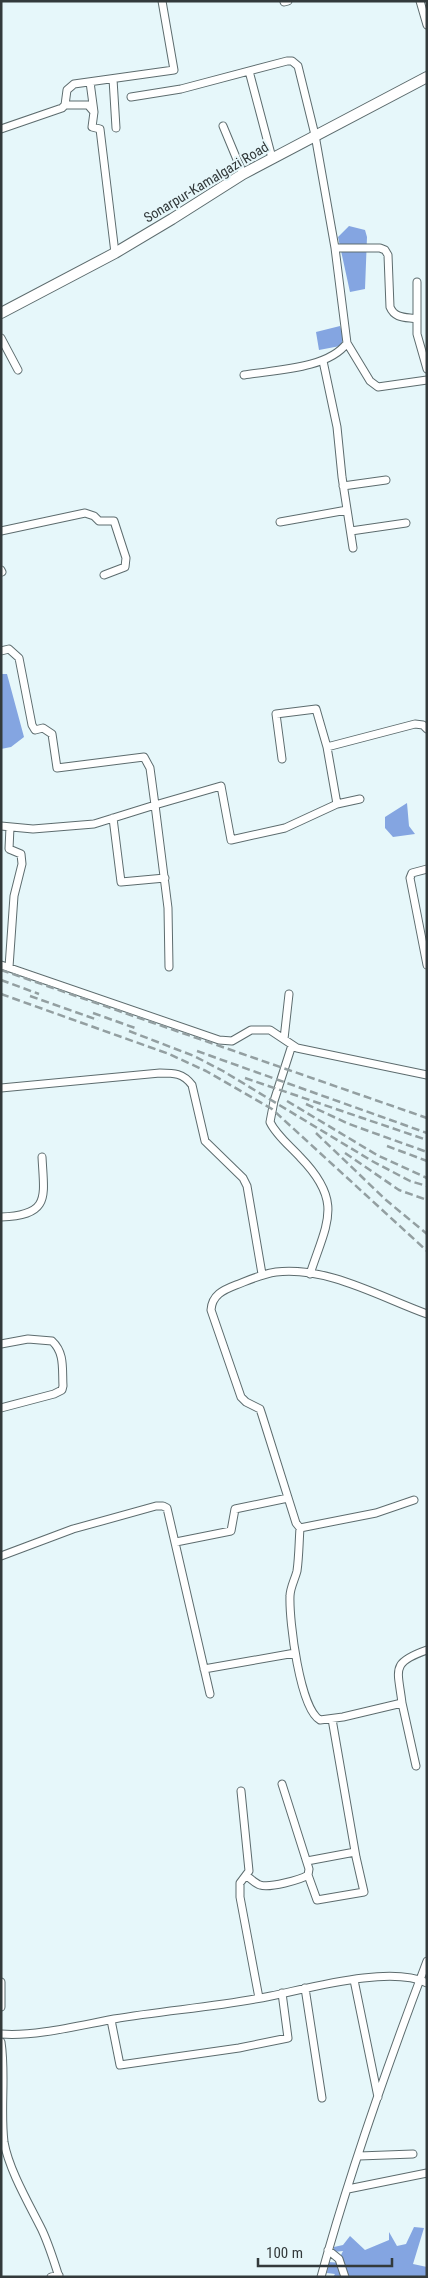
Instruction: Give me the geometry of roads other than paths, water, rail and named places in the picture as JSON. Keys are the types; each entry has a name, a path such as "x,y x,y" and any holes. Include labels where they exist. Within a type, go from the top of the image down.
{"main road":[{"name":"Sonarpur-Kamalgazi Road","path":"1,313 115,253 243,174 427,77"}],"street":[{"path":"66,105 69,86 174,70 162,1"},
{"path":"420,1 427,26"},
{"path":"131,97 181,89 288,61 296,62 314,135 336,248 347,343 370,381 378,387 427,380"},
{"path":"249,71 272,158"},
{"path":"113,79 116,128"},
{"path":"90,82 94,112 92,127 100,128 115,253"},
{"path":"2,127 66,105 88,105 94,112"},
{"path":"223,126 243,174"},
{"path":"336,248 380,248 385,250 388,255 390,307 392,313 397,316 417,319"},
{"path":"417,282 417,334 427,369"},
{"path":"1,338 18,370"},
{"path":"244,375 323,362 343,349 347,343"},
{"path":"323,362 337,427 343,486 353,548"},
{"path":"343,486 386,480"},
{"path":"280,522 347,510"},
{"path":"1,531 85,513 94,516 99,521 114,521 126,558 125,568 104,575"},
{"path":"350,531 406,523"},
{"path":"1,650 9,649 20,658 32,725 35,730 42,728 52,734 57,768 144,757 150,768 168,908 168,967"},
{"path":"282,759 276,714 316,709 327,747 338,804"},
{"path":"327,747 415,724 423,724 427,729"},
{"path":"1,826 55,828 94,824 221,786 231,840 285,828 338,804 360,799"},
{"path":"113,818 121,882 165,878"},
{"path":"10,827 9,850 21,854 22,864 14,896 5,966 219,1040 232,1041 251,1030 270,1030 292,1045 427,1074"},
{"path":"427,869 412,873 410,878 427,966"},
{"path":"284,1040 289,994"},
{"path":"292,1045 274,1101 270,1122 278,1134 312,1170 327,1197 329,1216 310,1274"},
{"path":"1,1088 160,1073 177,1074 187,1078 192,1085 205,1141 243,1178 247,1186 262,1274"},
{"path":"1,1217 24,1214 36,1210 42,1203 44,1195 42,1157"},
{"path":"402,1703 332,1720 320,1720 312,1713 295,1653 290,1613 290,1594 297,1571 300,1528 288,1498 260,1409 246,1402 241,1397 211,1310 215,1296 223,1290 262,1274 277,1272 310,1274 343,1282 427,1314"},
{"path":"1,1344 28,1339 52,1341 59,1348 62,1357 63,1386 62,1390 54,1394 1,1408"},
{"path":"176,1542 231,1531 235,1509 288,1498"},
{"path":"300,1528 376,1513 414,1500"},
{"path":"1,1556 74,1530 156,1506 167,1508 210,1694"},
{"path":"416,1766 402,1703 398,1668 401,1662 408,1656 427,1650"},
{"path":"204,1669 295,1653"},
{"path":"282,1784 307,1861 308,1875 317,1900 364,1892 355,1852 332,1720"},
{"path":"241,1791 249,1871 240,1883 240,1897 259,1998"},
{"path":"307,1861 355,1852"},
{"path":"247,1876 259,1885 268,1886 303,1878 308,1875"},
{"path":"321,2277 378,2097 423,1981 427,1961"},
{"path":"1,2034 30,2032 259,1998 333,1982 396,1976 423,1981"},
{"path":"354,1980 378,2097"},
{"path":"1,1982 1,2007"},
{"path":"305,1988 322,2098"},
{"path":"111,2020 120,2065 239,2048 288,2038 282,1994"},
{"path":"1,2042 4,2072 2,2118 4,2145 45,2239 56,2276"},
{"path":"359,2156 413,2154"},
{"path":"348,2189 427,2173"},
{"path":"328,2250 339,2259 345,2277"}],"water":[{"path":"349,226 365,230 367,237 365,289 350,292 338,237"},
{"path":"340,326 344,338 340,346 319,350 316,332"},
{"path":"1,674 7,674 24,737 11,747 1,749"},
{"path":"407,803 409,826 415,834 393,837 385,828 385,817"},
{"path":"414,2227 424,2228 413,2264 427,2267 427,2277 333,2277 335,2274 327,2273 328,2262 344,2263 339,2259 343,2251 334,2252 334,2247 343,2245 350,2236 365,2250 389,2240 389,2232 397,2246 406,2244"}],"railway":[{"path":"1,970 427,1118"},
{"path":"1,980 39,994"},
{"path":"1,994 169,1054 206,1071 272,1109 427,1251"},
{"path":"30,996 98,1020"},
{"path":"93,1013 138,1029"},
{"path":"129,1031 194,1056 223,1071 372,1161 410,1181 427,1186"},
{"path":"197,1051 427,1133"},
{"path":"245,1078 427,1140"},
{"path":"287,1101 377,1155 427,1178"},
{"path":"306,1104 349,1124 427,1152"},
{"path":"316,1133 386,1200 427,1234"},
{"path":"387,1146 427,1161"},
{"path":"345,1153 399,1190 427,1200"}]}
